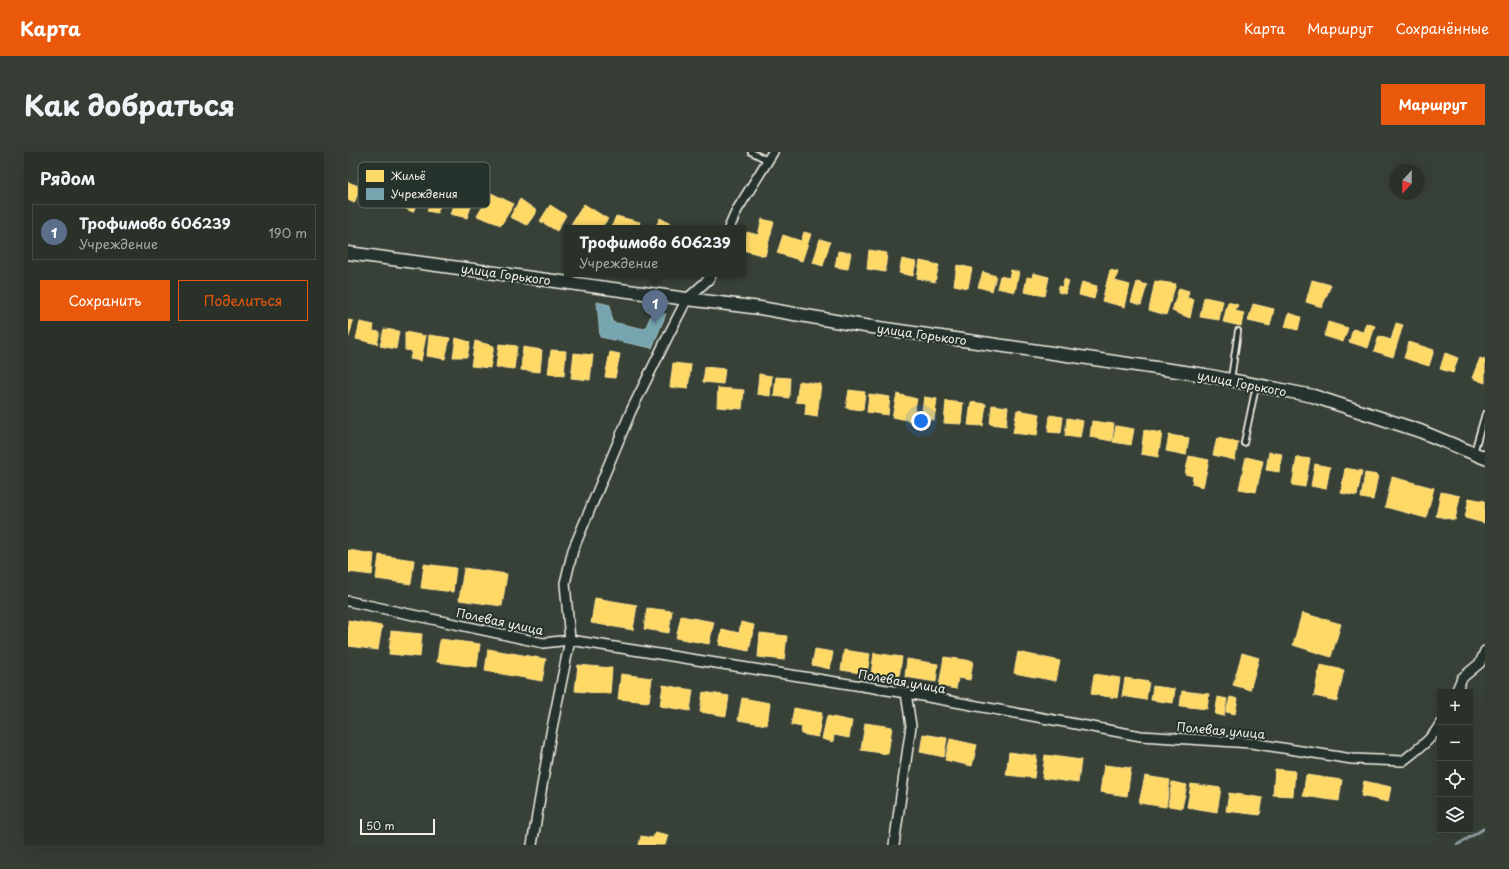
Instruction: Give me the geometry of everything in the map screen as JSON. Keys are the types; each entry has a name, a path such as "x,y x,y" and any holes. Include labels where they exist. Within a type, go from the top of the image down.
{"main road":[{"name":"улица Горького","path":"348,253 687,300 760,308 866,326 1166,369 1313,396 1420,431 1479,456"}],"street":[{"path":"731,225 737,210 773,152"},
{"path":"532,845 550,733 570,640 565,583 573,550 631,411 687,300 710,277"},
{"name":"Полевая улица","path":"348,601 543,643 570,640 906,693 1141,736 1251,743 1352,759 1403,761 1429,740 1440,725"},
{"path":"1457,689 1462,678 1480,663 1485,651"},
{"path":"894,845 911,726 906,693"}],"lane":[{"path":"751,152 768,160"},
{"path":"1231,381 1238,331"},
{"path":"1244,443 1256,386"},
{"path":"1479,456 1485,414"}],"building: Жильё":[{"path":"348,182 358,186 358,194 354,203 348,200"},
{"path":"491,193 514,204 501,225 477,216 482,208 490,208"},
{"path":"520,199 537,211 527,225 510,217"},
{"path":"584,204 608,219 603,225 571,224"},
{"path":"550,205 566,215 557,231 540,221"},
{"path":"404,208 415,208 413,212"},
{"path":"428,208 439,208 437,213 427,211"},
{"path":"453,208 471,208 467,218 450,214"},
{"path":"616,216 640,222 639,225 612,225"},
{"path":"660,218 673,225 656,225"},
{"path":"762,219 774,222 765,256 746,251 747,232 758,235"},
{"path":"804,232 811,234 802,261 777,253 783,235 801,241"},
{"path":"820,239 830,242 823,266 813,263"},
{"path":"869,250 887,253 885,272 867,269"},
{"path":"838,251 851,253 848,269 835,267"},
{"path":"902,259 916,262 913,276 899,273"},
{"path":"920,261 939,265 935,282 917,278"},
{"path":"957,265 972,268 968,288 954,285"},
{"path":"1011,270 1019,272 1015,292 997,288 1000,276 1009,278"},
{"path":"1110,270 1118,272 1115,281 1130,285 1125,307 1102,301"},
{"path":"983,272 996,276 992,291 978,287"},
{"path":"1033,273 1049,277 1045,296 1024,292 1027,277 1032,278"},
{"path":"1064,279 1069,281 1065,294 1058,292 1059,286 1062,287"},
{"path":"1312,280 1331,285 1322,307 1306,302"},
{"path":"1155,281 1176,284 1166,315 1149,310"},
{"path":"1082,282 1097,286 1094,299 1079,295"},
{"path":"1137,282 1147,285 1141,305 1131,302"},
{"path":"1179,288 1189,291 1187,298 1194,299 1190,318 1172,311"},
{"path":"1204,297 1223,301 1219,320 1200,317"},
{"path":"1228,302 1238,305 1235,311 1244,313 1241,326 1223,322"},
{"path":"1253,304 1274,309 1270,326 1248,321"},
{"path":"1289,313 1301,317 1298,330 1285,327"},
{"path":"348,320 353,321 349,337 348,337"},
{"path":"360,322 374,325 373,331 380,332 377,344 356,339"},
{"path":"1328,322 1348,328 1343,342 1324,336"},
{"path":"1366,323 1375,326 1368,348 1349,342 1353,329 1363,332"},
{"path":"1396,323 1403,325 1393,357 1374,351 1379,336 1391,340"},
{"path":"384,329 399,331 396,349 380,346"},
{"path":"405,332 426,336 421,361 410,359 412,351 405,350"},
{"path":"429,335 450,338 445,359 427,356"},
{"path":"456,338 470,342 467,357 453,357"},
{"path":"475,341 494,346 490,368 471,366"},
{"path":"1409,342 1434,350 1429,366 1404,358"},
{"path":"499,344 517,346 514,369 496,367"},
{"path":"523,347 542,350 540,372 521,370"},
{"path":"551,350 566,351 564,376 548,374"},
{"path":"610,352 620,354 615,378 605,377"},
{"path":"574,353 593,355 590,380 571,378"},
{"path":"1445,353 1458,358 1453,373 1440,369"},
{"path":"1480,358 1485,360 1485,383 1472,378"},
{"path":"673,363 691,365 688,389 670,387"},
{"path":"705,367 725,369 723,384 703,382"},
{"path":"759,374 772,376 770,396 757,394"},
{"path":"776,377 790,378 789,398 774,396"},
{"path":"799,381 821,384 817,417 805,415 806,403 796,402"},
{"path":"718,388 744,390 742,409 717,407"},
{"path":"849,390 865,392 863,410 846,408"},
{"path":"869,394 890,397 888,415 867,412"},
{"path":"897,394 917,399 912,421 892,417"},
{"path":"924,397 937,399 934,420 921,418"},
{"path":"946,401 963,403 961,424 944,423"},
{"path":"971,402 986,404 983,426 968,425"},
{"path":"992,405 1008,407 1006,426 990,424"},
{"path":"1017,410 1040,414 1037,436 1013,433"},
{"path":"1050,415 1063,417 1061,433 1048,432"},
{"path":"1067,418 1083,421 1080,438 1065,436"},
{"path":"1092,421 1114,424 1112,441 1090,437"},
{"path":"1116,426 1134,429 1131,445 1113,442"},
{"path":"1144,430 1162,433 1158,457 1141,454"},
{"path":"1169,435 1189,438 1186,455 1166,451"},
{"path":"1217,438 1238,442 1235,460 1213,455"},
{"path":"1269,452 1282,454 1279,472 1266,470"},
{"path":"1189,456 1209,460 1203,487 1192,484 1193,476 1185,474"},
{"path":"1246,457 1263,461 1256,492 1239,489"},
{"path":"1297,457 1310,459 1305,487 1292,485"},
{"path":"1315,464 1330,467 1326,489 1311,486"},
{"path":"1345,468 1362,471 1357,496 1341,493"},
{"path":"1365,473 1378,475 1373,500 1361,498"},
{"path":"1392,477 1434,488 1426,518 1385,507"},
{"path":"1441,492 1460,496 1455,520 1436,516"},
{"path":"1469,498 1485,501 1484,523 1465,518"},
{"path":"348,550 374,554 372,575 348,572"},
{"path":"379,555 414,560 411,584 376,579"},
{"path":"424,564 456,568 453,592 421,588"},
{"path":"464,568 507,574 502,606 459,600"},
{"path":"595,598 637,605 633,630 591,623"},
{"path":"647,608 672,611 669,633 644,629"},
{"path":"1302,613 1341,624 1331,657 1293,645"},
{"path":"681,616 714,622 709,644 676,638"},
{"path":"348,620 382,626 378,650 348,646"},
{"path":"741,622 754,625 749,651 719,645 722,629 739,633"},
{"path":"391,631 422,634 420,657 389,654"},
{"path":"760,633 787,636 784,660 758,657"},
{"path":"440,639 480,644 477,667 437,662"},
{"path":"488,649 546,659 542,681 485,671"},
{"path":"815,649 833,652 830,669 812,665"},
{"path":"844,650 870,654 867,674 841,670"},
{"path":"1018,652 1060,661 1056,681 1014,673"},
{"path":"874,653 902,657 899,677 871,674"},
{"path":"1242,653 1259,658 1250,690 1233,685"},
{"path":"944,657 973,661 970,680 958,678 956,689 939,686"},
{"path":"907,659 938,664 936,682 905,677"},
{"path":"578,665 612,668 610,694 575,691"},
{"path":"1320,665 1344,670 1337,701 1314,696"},
{"path":"621,674 652,678 649,702 618,699"},
{"path":"1094,674 1120,678 1117,698 1091,694"},
{"path":"1125,678 1149,682 1146,700 1122,696"},
{"path":"663,685 693,690 690,711 660,706"},
{"path":"1153,686 1175,689 1173,703 1151,700"},
{"path":"1182,691 1209,694 1207,709 1180,706"},
{"path":"703,692 729,696 726,716 700,712"},
{"path":"1218,697 1227,699 1224,716 1215,714"},
{"path":"1230,697 1238,699 1235,714 1226,712"},
{"path":"742,698 770,703 767,725 738,720"},
{"path":"794,708 822,713 818,737 801,734 802,727 791,725"},
{"path":"827,716 852,721 849,738 834,735 833,742 822,739"},
{"path":"865,723 892,727 888,754 861,750"},
{"path":"923,734 947,738 944,757 920,752"},
{"path":"950,739 977,745 972,766 945,760"},
{"path":"1009,752 1037,756 1034,778 1006,775"},
{"path":"1045,755 1081,760 1078,783 1042,778"},
{"path":"1104,765 1131,768 1127,796 1100,792"},
{"path":"1275,769 1295,771 1293,796 1273,795"},
{"path":"1306,775 1342,780 1339,801 1303,796"},
{"path":"1145,776 1170,780 1166,807 1139,803"},
{"path":"1364,781 1391,787 1388,802 1361,796"},
{"path":"1172,782 1187,785 1182,808 1168,806"},
{"path":"1191,784 1221,788 1217,812 1187,807"},
{"path":"1229,793 1263,798 1260,815 1226,811"},
{"path":"655,832 668,835 665,845 639,845 641,836 653,838"}],"building: Учреждения":[{"path":"597,302 610,305 612,322 645,329 653,311 666,314 652,348 600,337"}],"waterway":[{"path":"1457,845 1485,828"}],"place":[{"name":"Трофимово 606239","path":"655,323"}]}
